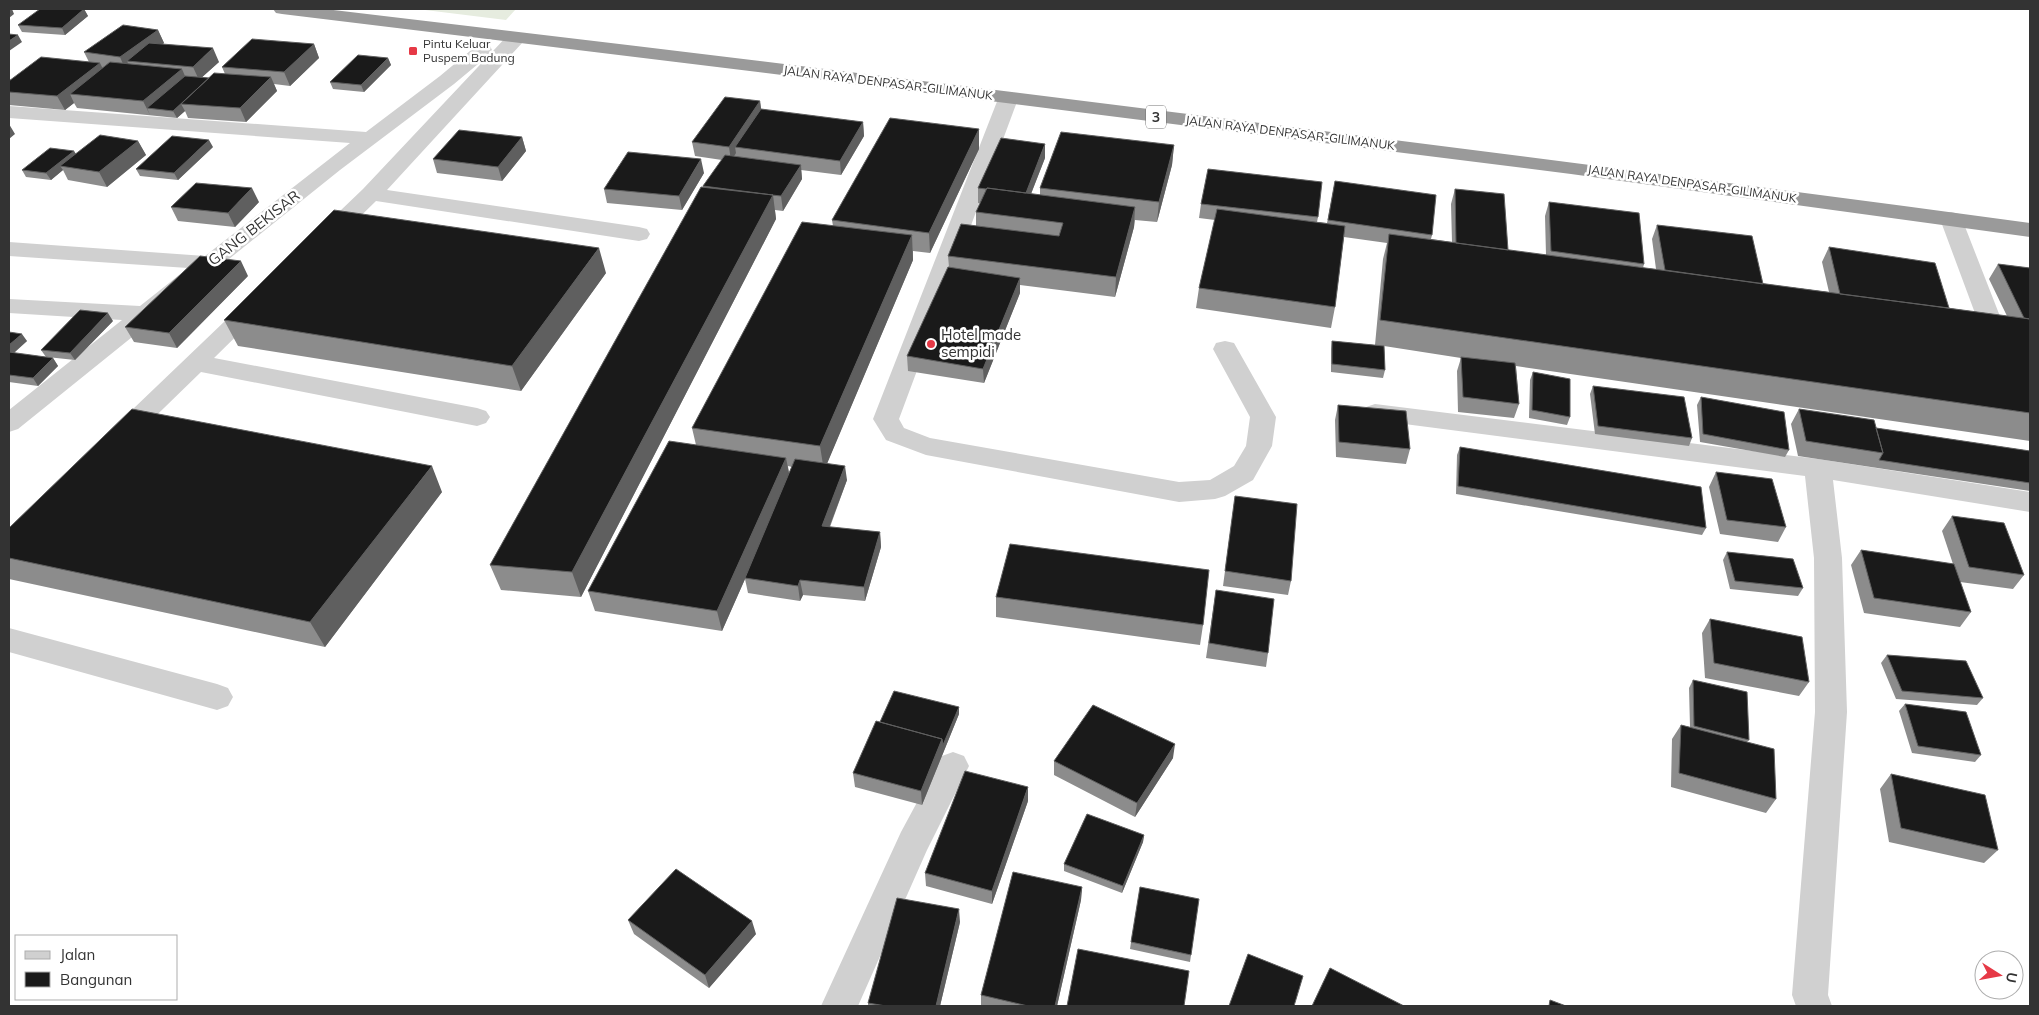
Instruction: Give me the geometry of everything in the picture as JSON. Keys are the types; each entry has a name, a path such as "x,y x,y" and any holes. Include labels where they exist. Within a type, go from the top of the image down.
{"highway":[{"name":"JALAN RAYA DENPASAR-GILIMANUK","path":"282,9 306,10 1571,168 2030,230"},
{"path":"409,9 426,26"}],"street":[{"name":"GANG BEKISAR","path":"9,423 142,314 369,138 508,36"},
{"path":"308,254 371,194 508,36"},
{"path":"1008,98 886,419 895,434 926,446 1179,492 1215,489 1244,473 1259,446 1263,418 1225,349"},
{"path":"9,112 369,138"},
{"path":"371,194 639,234"},
{"path":"1951,219 1991,324"},
{"path":"9,249 210,263"},
{"path":"106,450 273,288"},
{"path":"9,306 142,314"},
{"path":"196,363 477,417"},
{"path":"1376,413 1818,468 2030,502"},
{"path":"1814,1006 1810,995 1831,712 1828,558 1818,468"},
{"path":"9,640 217,697"},
{"path":"839,1006 913,843 953,766"}],"shaded area":[{"path":"417,9 516,9 506,20"}],"building":[{"path":"40,9 84,9 62,28 18,25"},
{"path":"123,25 158,30 120,57 84,52"},
{"path":"9,34 18,35 9,41"},
{"path":"252,39 314,44 284,72 222,67"},
{"path":"149,43 213,48 193,67 127,61"},
{"path":"358,55 388,58 361,85 330,82"},
{"path":"41,57 100,63 57,96 9,92 9,81"},
{"path":"110,62 182,69 143,101 70,94"},
{"path":"214,73 271,77 240,108 181,104"},
{"path":"185,76 209,78 173,111 147,108"},
{"path":"725,97 760,101 729,147 692,142"},
{"path":"761,109 863,122 840,161 735,147"},
{"path":"890,118 979,129 929,233 832,220"},
{"path":"459,130 522,137 498,167 433,159"},
{"path":"1061,132 1174,145 1159,202 1040,188"},
{"path":"100,135 138,141 99,172 60,166"},
{"path":"172,136 209,140 174,173 136,169"},
{"path":"1001,138 1045,144 1026,193 978,188"},
{"path":"50,148 74,151 46,173 22,170"},
{"path":"628,152 701,159 679,196 604,189"},
{"path":"725,155 801,165 781,196 703,186"},
{"path":"1208,169 1322,182 1318,217 1201,204"},
{"path":"1335,181 1436,195 1432,235 1328,220"},
{"path":"196,183 252,188 228,213 171,207"},
{"path":"701,187 773,195 572,572 490,565"},
{"path":"987,188 1135,207 1116,277 948,256 961,224 1059,236 1063,223 976,212"},
{"path":"1455,189 1504,194 1508,250 1456,243"},
{"path":"1549,202 1639,213 1644,264 1551,251"},
{"path":"1217,209 1345,226 1335,307 1199,288"},
{"path":"334,210 599,248 512,366 224,320"},
{"path":"802,222 912,235 820,446 692,428"},
{"path":"1657,225 1752,236 1763,284 1665,270"},
{"path":"1389,234 2030,319 2030,413 1380,320"},
{"path":"1829,247 1935,263 1949,308 1840,294"},
{"path":"200,256 241,261 169,333 125,327"},
{"path":"1998,264 2030,268 2030,319 2024,318"},
{"path":"948,267 1020,278 983,369 907,356"},
{"path":"80,310 108,313 70,353 41,350"},
{"path":"9,332 22,334 9,345"},
{"path":"1332,341 1384,346 1385,370 1332,364"},
{"path":"9,352 53,358 33,378 9,375"},
{"path":"1461,357 1515,363 1519,404 1463,397"},
{"path":"1533,372 1570,379 1570,417 1532,410"},
{"path":"1593,386 1684,397 1692,438 1598,426"},
{"path":"1701,397 1784,412 1789,450 1703,434"},
{"path":"1338,405 1406,411 1410,449 1339,442"},
{"path":"132,409 432,466 310,622 9,558 9,528"},
{"path":"1799,409 1874,420 1883,453 1806,441"},
{"path":"1876,428 2030,451 2030,483 1879,460 1883,453"},
{"path":"669,441 786,458 717,611 588,591"},
{"path":"1460,447 1701,487 1706,528 1458,486"},
{"path":"795,459 845,466 822,526 880,532 864,587 800,580 798,586 745,578"},
{"path":"1716,472 1772,479 1786,527 1727,520"},
{"path":"1235,496 1297,504 1291,581 1225,571"},
{"path":"1952,516 2004,523 2024,575 1969,567"},
{"path":"1010,544 1209,570 1203,625 996,597"},
{"path":"1861,550 1954,564 1971,612 1874,598"},
{"path":"1727,552 1793,559 1803,588 1735,581"},
{"path":"1216,590 1274,599 1268,653 1209,643"},
{"path":"1710,619 1802,637 1809,682 1714,663"},
{"path":"1887,655 1966,661 1983,698 1902,691"},
{"path":"1693,680 1747,692 1749,740 1694,726"},
{"path":"894,691 959,707 943,745 942,739 880,722"},
{"path":"1905,704 1966,712 1981,755 1918,746"},
{"path":"1093,705 1175,744 1137,803 1054,761"},
{"path":"876,721 942,739 921,791 853,773"},
{"path":"1681,725 1774,749 1776,799 1679,773"},
{"path":"965,771 1028,787 992,891 925,873"},
{"path":"1891,774 1985,795 1998,850 1901,828"},
{"path":"1087,814 1144,835 1123,886 1064,864"},
{"path":"676,869 752,921 705,975 628,920"},
{"path":"1013,872 1082,887 1055,1006 1028,1006 981,995"},
{"path":"1140,887 1199,899 1191,955 1131,942"},
{"path":"897,898 959,909 936,1006 886,1006 868,1003"},
{"path":"1078,949 1189,971 1184,1006 1067,1006"},
{"path":"1248,954 1303,976 1294,1006 1229,1006"},
{"path":"1330,968 1404,1006 1312,1006"},
{"path":"1550,1000 1566,1006 1549,1006"}],"place":[{"name":"Pintu Keluar Puspem Badung","path":"413,51"},
{"name":"Hotel made sempidi","path":"931,344"}]}
